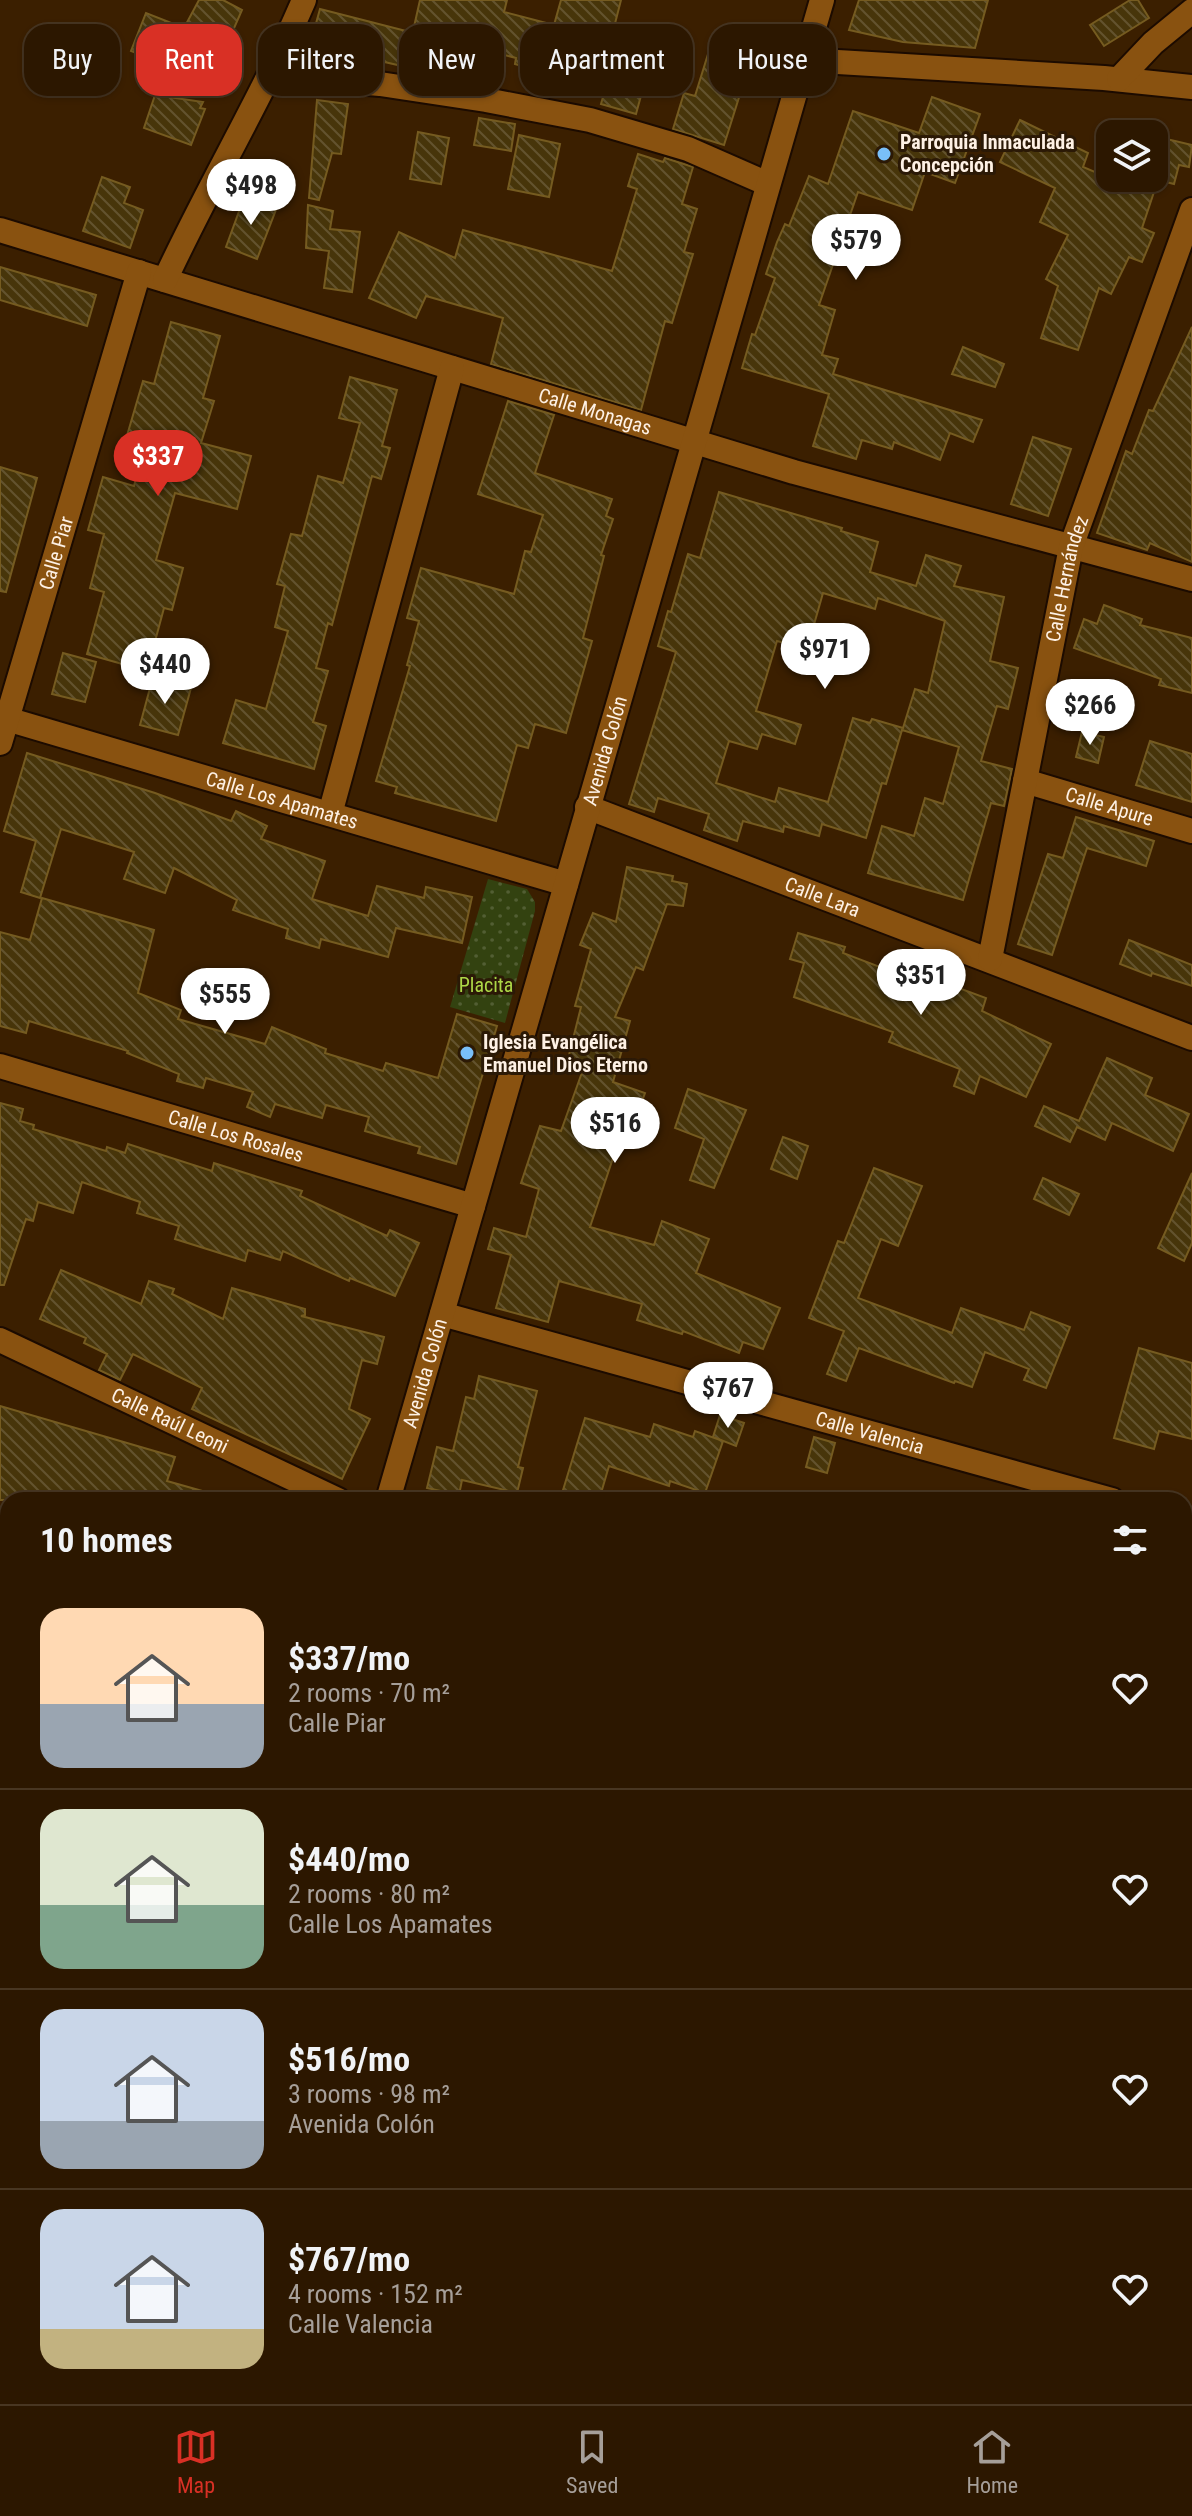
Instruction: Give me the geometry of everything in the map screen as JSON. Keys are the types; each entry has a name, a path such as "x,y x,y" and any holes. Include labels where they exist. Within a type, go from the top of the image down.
{"street":[{"path":"294,24 304,0"},
{"name":"Avenida Colón","path":"815,24 822,0"},
{"path":"1119,79 1153,43 1192,11"},
{"path":"836,62 1119,79 1192,87"},
{"path":"383,84 590,120 688,149 768,184"},
{"path":"165,280 197,212 261,96"},
{"name":"Avenida Colón","path":"390,1492 794,96"},
{"name":"Calle Hernández","path":"990,959 1071,547 1192,210"},
{"name":"Calle Monagas","path":"0,230 794,472 1192,579"},
{"name":"Calle Piar","path":"0,743 4,718 139,272"},
{"path":"330,814 452,368"},
{"name":"Calle Los Apamates","path":"4,718 566,884"},
{"name":"Calle Apure","path":"1025,781 1192,831"},
{"name":"Calle Lara","path":"587,807 1192,1038"},
{"name":"Calle Los Rosales","path":"0,1066 473,1206"},
{"name":"Calle Valencia","path":"442,1314 1078,1492"},
{"name":"Calle Raúl Leoni","path":"0,1340 321,1492"}],"green space":[{"name":"Placita","path":"488,879 527,889 535,902 505,1023 450,1007"}],"building":[{"path":"199,0 223,0 242,10 236,24 186,24"},
{"path":"420,0 507,0 504,12 550,24 520,24 520,65 515,64 516,58 504,55 504,24 415,24"},
{"path":"561,0 621,0 615,24 554,24"},
{"path":"859,0 988,0 975,48 903,42 849,30"},
{"path":"1130,0 1138,0 1149,18 1104,46 1090,25"},
{"path":"320,9 379,24 316,24"},
{"path":"146,13 174,24 142,24"},
{"path":"383,25 399,29 399,65 383,62"},
{"path":"709,51 709,96 739,96 724,145 673,129 683,96 695,96"},
{"path":"155,96 203,102 200,108 205,109 191,145 144,128"},
{"path":"603,96 641,96 636,114 601,104"},
{"path":"932,97 980,114 955,183 925,172 912,210 858,192 819,305 835,310 822,355 838,359 833,374 982,420 973,442 950,433 940,460 894,442 892,449 862,440 856,459 813,446 829,394 742,368 775,278 766,274 777,242 785,224 789,226 809,176 828,184 853,111 919,133"},
{"path":"317,100 348,104 341,154 332,153 319,200 309,198"},
{"path":"479,118 515,124 511,151 474,145"},
{"path":"1020,120 1088,153 1083,167 1096,172 1096,192 1154,192 1142,228 1154,233 1142,262 1129,257 1111,294 1099,288 1078,350 1041,338 1058,286 1046,279 1068,235 1040,222 1055,188 1000,162"},
{"path":"418,132 449,138 441,184 410,179"},
{"path":"519,135 560,144 549,197 508,189"},
{"path":"1168,139 1192,145 1189,167 1179,165 1174,184 1168,182"},
{"path":"638,154 693,167 682,204 697,209 684,252 693,254 672,323 665,321 641,410 491,364 503,318 426,296 416,318 369,298 399,232 455,258 463,230 612,271 637,189 628,186"},
{"path":"102,177 130,187 124,203 143,210 130,248 83,231"},
{"path":"245,195 277,207 257,259 226,247"},
{"path":"308,205 333,211 330,229 360,232 352,292 324,288 329,251 306,248"},
{"path":"0,267 96,295 87,326 0,300"},
{"path":"171,322 220,336 203,398 214,401 201,443 251,456 237,509 175,493 156,560 183,568 172,610 164,608 147,671 87,654 104,592 90,588 104,534 88,530 103,477 134,486 145,444 126,439 143,381 154,384"},
{"path":"1192,327 1192,562 1150,543 1147,550 1097,533 1126,451 1132,454 1149,410 1153,411"},
{"path":"963,347 1004,364 995,387 952,374"},
{"path":"350,377 397,390 382,446 390,448 381,479 372,476 332,625 328,623 316,668 328,671 313,722 326,726 314,769 223,743 236,700 266,709 288,631 275,627 285,586 277,584 291,534 302,536 318,476 343,483 360,423 339,418"},
{"path":"508,401 554,415 535,473 612,499 606,516 613,519 601,555 604,556 583,638 592,641 566,733 535,724 528,748 517,745 496,821 395,793 397,787 376,781 410,666 407,665 419,621 407,618 421,568 514,594 525,551 531,552 543,515 478,494"},
{"path":"1033,437 1071,449 1048,516 1011,504"},
{"path":"0,467 37,478 6,592 0,591"},
{"path":"719,492 842,528 841,531 878,542 870,572 916,586 926,555 961,566 954,586 1004,597 990,661 1018,668 1008,709 997,706 981,761 1012,769 1004,806 991,803 963,900 868,873 882,826 914,836 925,798 943,804 959,747 902,730 866,838 822,824 819,836 784,826 783,832 743,821 737,841 704,830 709,814 658,798 654,812 629,804 676,652 658,646 668,611 671,612 688,554 700,558","holes":["823,593 875,609 878,598 945,621 928,693 915,689 903,728 872,719 870,723 853,718 828,802 779,788 775,802 716,783 729,741 757,749 762,734 795,744 801,725 756,711 777,641 807,649"]},
{"path":"1104,605 1142,619 1140,625 1192,638 1192,693 1159,685 1161,679 1074,648 1084,619 1097,624"},
{"path":"63,653 96,662 85,702 52,694"},
{"path":"153,677 191,688 178,735 140,725"},
{"path":"1082,732 1104,737 1098,763 1076,757"},
{"path":"1150,741 1192,754 1192,802 1136,785"},
{"path":"27,753 155,793 231,821 236,811 267,826 261,839 325,861 312,899 368,916 377,886 424,898 426,887 472,897 462,943 396,928 388,957 321,939 319,948 286,938 288,929 233,910 237,900 174,868 165,893 124,879 134,852 61,829 40,898 21,892 36,841 4,831"},
{"path":"1076,817 1154,841 1146,866 1087,848 1052,955 1018,944 1048,854 1063,858"},
{"path":"627,867 673,876 672,881 687,884 683,906 667,904 643,970 636,967 615,1017 630,1021 613,1082 645,1093 633,1125 625,1122 590,1227 654,1245 662,1221 709,1239 696,1273 780,1308 763,1349 743,1342 739,1353 683,1331 682,1334 637,1320 642,1304 559,1281 548,1322 496,1308 511,1255 488,1249 494,1228 526,1237 539,1189 521,1183 540,1126 561,1131 585,1064 568,1059 581,1007 575,1006 591,949 580,945 593,913 616,922"},
{"path":"42,898 154,930 138,993 181,1010 178,1019 265,1044 272,1027 326,1049 325,1053 383,1071 386,1063 438,1078 457,1014 497,1026 456,1164 418,1153 420,1147 365,1131 369,1117 326,1105 322,1118 275,1104 270,1117 247,1107 253,1092 206,1078 203,1088 177,1081 179,1074 128,1051 29,1021 26,1033 0,1026 0,932 30,940"},
{"path":"798,933 845,947 843,953 953,995 956,987 986,998 982,1011 1051,1044 1026,1097 980,1076 974,1094 954,1086 960,1069 889,1042 893,1032 794,997 804,963 790,959"},
{"path":"1129,940 1192,965 1192,986 1152,973 1151,976 1120,964"},
{"path":"1107,1058 1152,1078 1145,1095 1189,1114 1173,1151 1112,1123 1105,1140 1077,1127 1070,1142 1035,1126 1044,1106 1079,1121"},
{"path":"688,1089 746,1110 714,1188 690,1180 704,1139 675,1128"},
{"path":"0,1103 23,1109 20,1121 34,1125 33,1129 106,1151 107,1147 125,1153 128,1144 212,1171 214,1163 302,1191 300,1196 387,1236 390,1230 419,1243 395,1296 350,1278 349,1281 283,1251 280,1260 248,1250 245,1261 175,1239 179,1226 137,1213 140,1202 82,1182 73,1213 38,1202 33,1221 26,1219 4,1285 0,1285"},
{"path":"783,1137 808,1146 797,1179 771,1169"},
{"path":"874,1168 922,1186 898,1246 881,1239 858,1298 952,1333 961,1308 1024,1330 1031,1312 1070,1327 1046,1388 1024,1380 1029,1369 985,1352 972,1387 859,1348 846,1381 827,1374 844,1331 809,1318 838,1241 844,1243"},
{"path":"1192,1173 1192,1243 1184,1261 1158,1248"},
{"path":"1043,1178 1079,1194 1069,1215 1034,1199"},
{"path":"61,1270 141,1304 149,1281 174,1289 172,1294 223,1319 232,1288 305,1309 305,1315 301,1316 384,1337 377,1364 362,1360 349,1409 370,1419 342,1479 192,1409 202,1388 133,1354 120,1380 99,1370 107,1354 84,1343 86,1338 40,1319"},
{"path":"1139,1348 1192,1363 1192,1439 1159,1431 1154,1449 1114,1438"},
{"path":"479,1376 537,1391 518,1467 523,1468 517,1492 462,1480 460,1492 427,1488 437,1447 453,1451 466,1397 474,1399"},
{"path":"0,1406 175,1457 167,1481 206,1492 0,1492"},
{"path":"720,1415 744,1423 736,1446 713,1437"},
{"path":"585,1418 650,1437 654,1424 693,1437 695,1431 723,1441 705,1492 670,1481 669,1486 609,1466 601,1492 562,1492"},
{"path":"814,1437 835,1443 827,1473 806,1467"}],"place":[{"name":"Parroquia Inmaculada Concepción","path":"884,154"},
{"name":"Iglesia Evangélica Emanuel Dios Eterno","path":"467,1053"}]}
